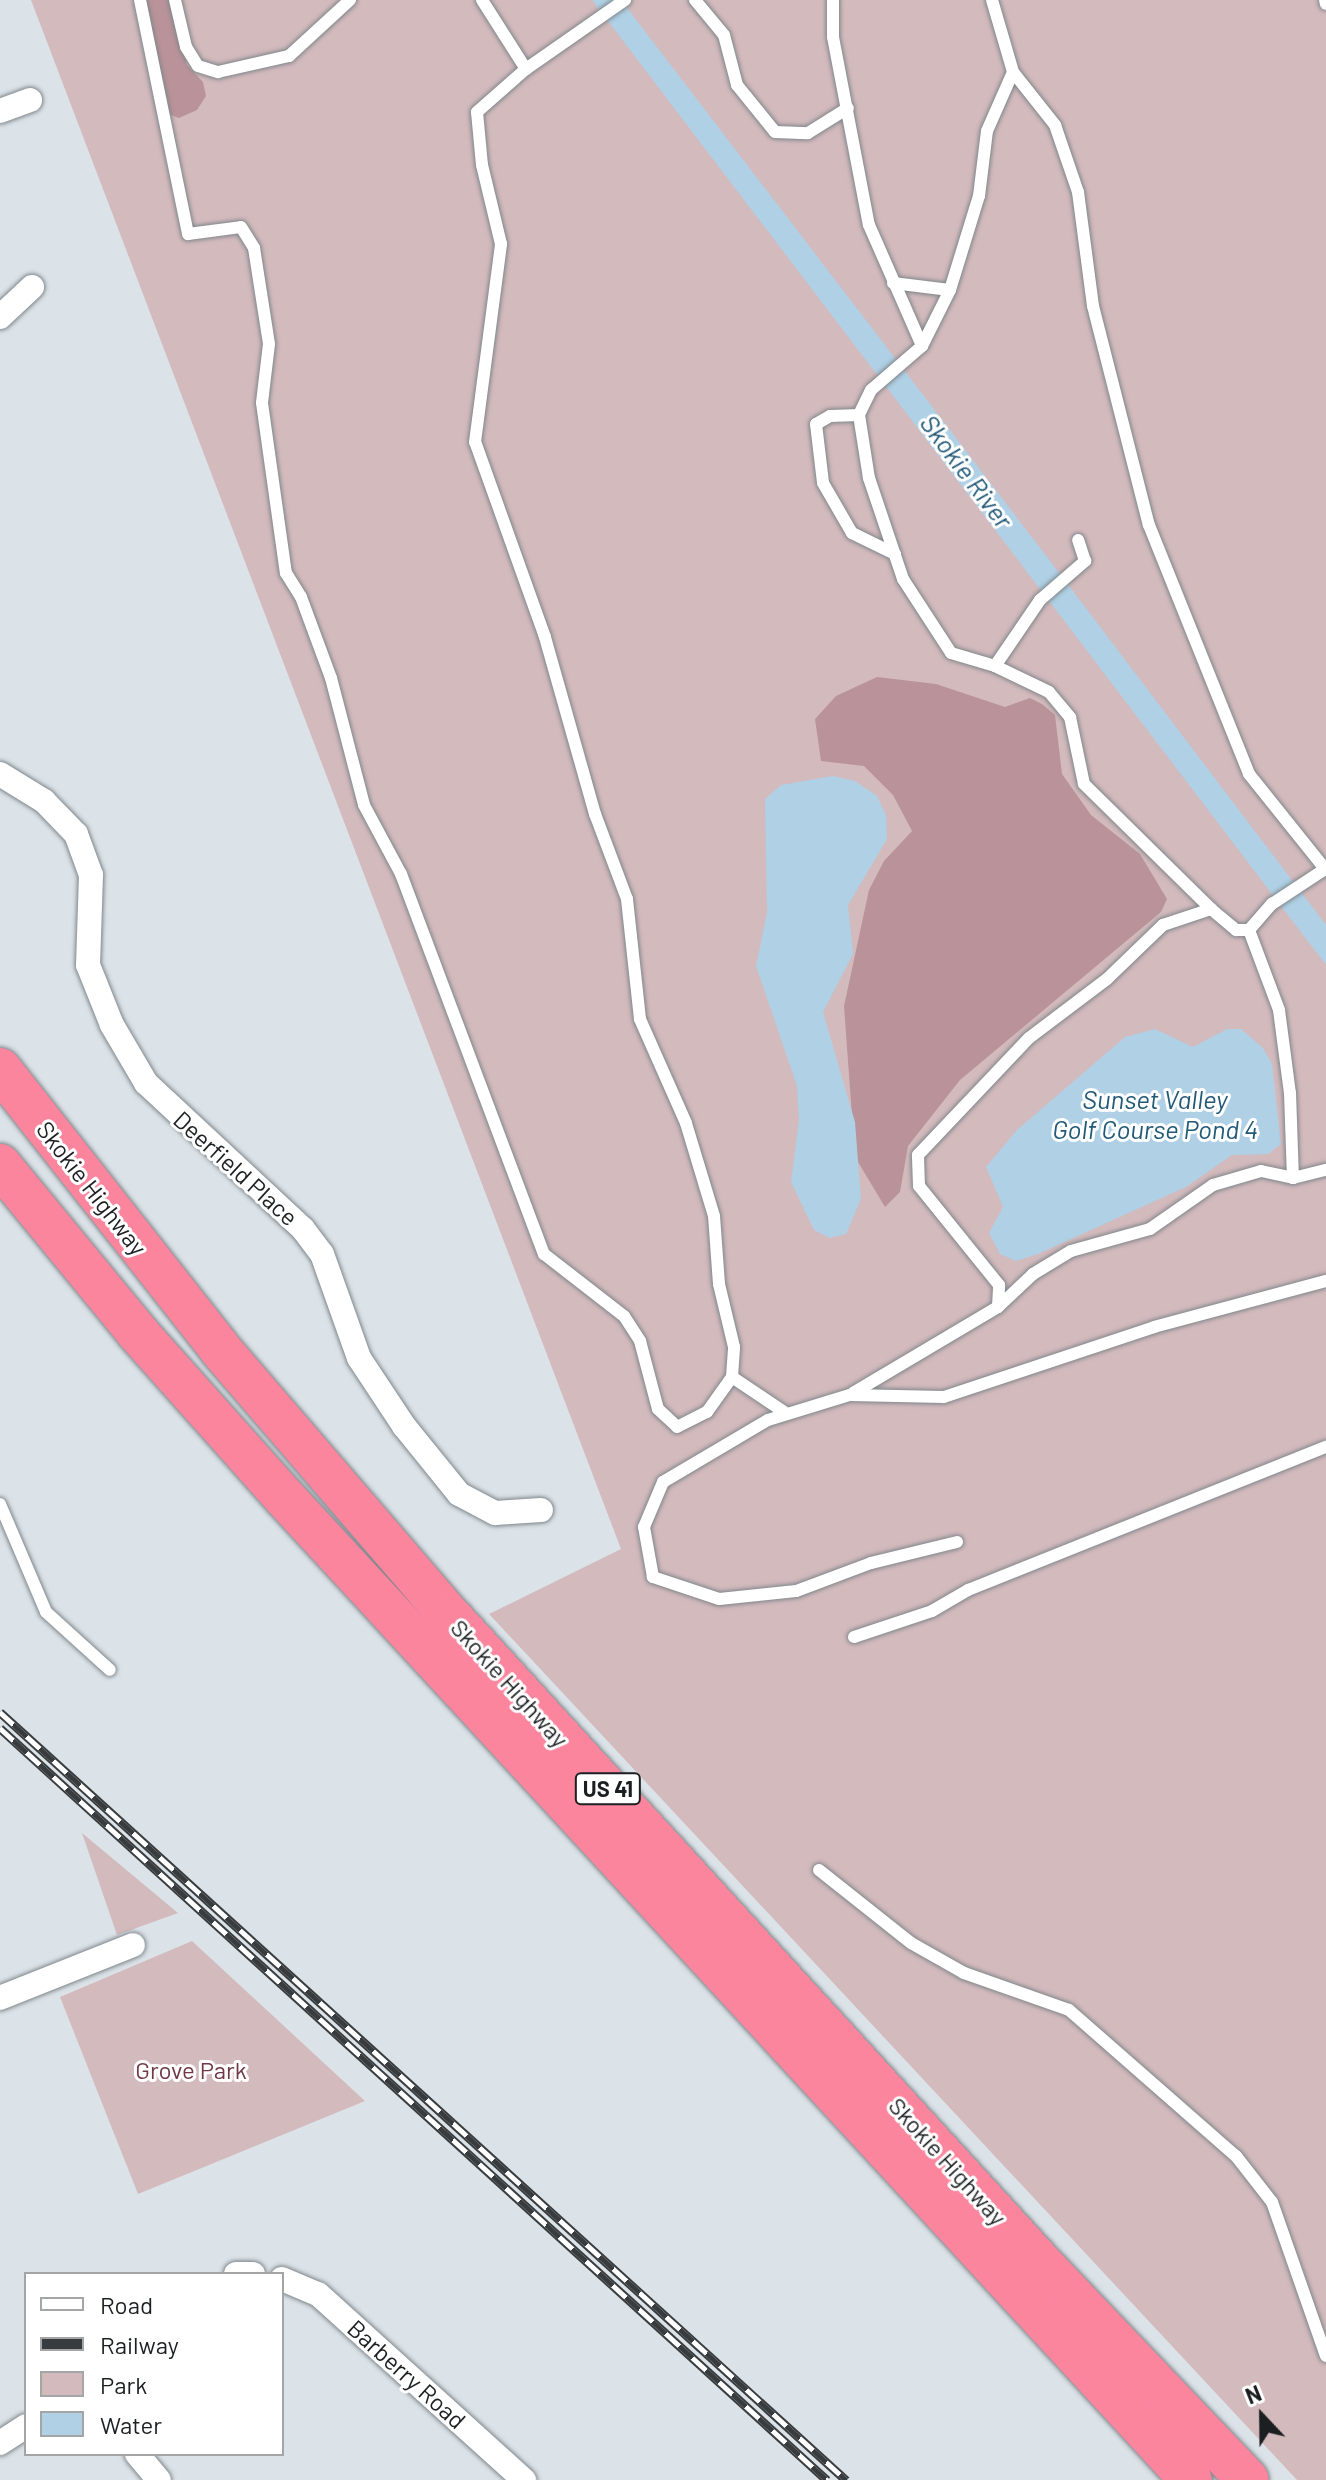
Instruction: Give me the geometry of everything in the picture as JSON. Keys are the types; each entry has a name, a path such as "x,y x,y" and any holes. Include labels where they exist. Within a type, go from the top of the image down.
{"highway":[{"name":"Skokie Highway","path":"0,1069 220,1349 450,1616 1042,2264 1248,2480"},
{"name":"Skokie Highway","path":"0,1165 137,1332 285,1498 1191,2480"}],"street":[{"path":"0,111 30,100"},
{"path":"0,317 32,287"},
{"name":"Deerfield Place","path":"0,774 44,801 76,834 91,875 88,965 112,1025 146,1083 303,1229 322,1254 359,1358 404,1426 459,1494 474,1506 495,1513 541,1510"},
{"path":"0,1998 133,1945"},
{"name":"Barberry Road","path":"284,2280 318,2294 524,2480"},
{"path":"0,2443 24,2427"},
{"path":"139,2456 159,2480"}],"lane":[{"path":"140,0 188,234 241,227 254,248 269,344 262,403 286,573 301,597 331,678 364,805 401,874 544,1254 624,1316 640,1341 658,1409 677,1427 707,1412 732,1377 734,1347 719,1284 714,1216 686,1123 640,1019 627,899 590,800 545,637 475,442 501,244 482,165 477,112 526,69 625,0"},
{"path":"175,0 186,47 198,66 218,72 289,56 350,0"},
{"path":"482,0 526,69"},
{"path":"695,0 724,35 737,85 775,132 808,133 848,108"},
{"path":"833,0 833,37 869,225 922,346"},
{"path":"992,0 1013,72 1055,125 1078,192 1093,306 1149,525 1249,774 1326,869 1272,904 1249,930 1236,930 1211,909 1084,784 1070,717 1049,692 995,666 951,653 903,579 869,478 859,415 871,390 922,346 950,290 979,196 987,131 1013,72"},
{"path":"893,283 950,290"},
{"path":"859,415 830,416 816,424 823,483 852,533 895,554"},
{"path":"995,666 1040,600 1076,572 1085,561 1078,540"},
{"path":"998,1307 999,1285 919,1186 918,1155 1029,1038 1107,979 1163,925 1211,909"},
{"path":"1249,930 1279,1010 1290,1093 1293,1178"},
{"path":"957,1542 871,1563 796,1591 719,1599 653,1577 644,1527 663,1482 787,1414 850,1395 998,1307 1033,1274 1071,1251 1150,1229 1213,1185 1261,1171 1293,1178 1326,1170"},
{"path":"850,1395 944,1397 1181,1319 1326,1281"},
{"path":"732,1377 787,1414"},
{"path":"854,1637 932,1611 993,1580 1326,1447"},
{"path":"0,1504 46,1612 110,1670"},
{"path":"819,1870 937,1958 964,1973 1069,2010 1236,2156 1272,2202 1326,2356"}],"green space":[{"path":"31,0 1326,0 1326,2480 1297,2480 489,1614 621,1549"},
{"path":"82,1833 178,1913 117,1935"},
{"name":"Grove Park","path":"192,1941 365,2101 138,2194 60,1997"}],"shaded area":[{"path":"146,0 172,0 187,65 203,82 206,96 197,110 179,118 168,114"},
{"path":"877,677 936,684 1005,707 1030,698 1042,704 1055,715 1062,774 1091,815 1140,854 1167,899 1161,912 960,1080 908,1146 900,1192 885,1207 855,1157 844,1006 869,890 884,861 912,831 893,795 864,766 821,761 815,719 836,696"}],"water":[{"name":"Skokie River","path":"592,0 621,0 1057,570 1326,925 1326,965"},
{"path":"833,776 855,781 877,796 886,815 887,839 848,905 853,954 823,1012 855,1122 861,1199 846,1234 830,1238 814,1230 791,1182 799,1120 797,1086 756,966 767,913 765,799 781,785"},
{"name":"Sunset Valley Golf Course Pond 4","path":"1155,1029 1193,1047 1227,1029 1241,1029 1263,1048 1272,1064 1281,1144 1268,1154 1232,1155 1186,1187 1038,1254 1016,1261 1000,1254 989,1233 1003,1207 986,1167 1017,1130 1125,1037"}],"railway":[{"path":"0,1712 846,2480"},
{"path":"0,1728 827,2480"}]}
